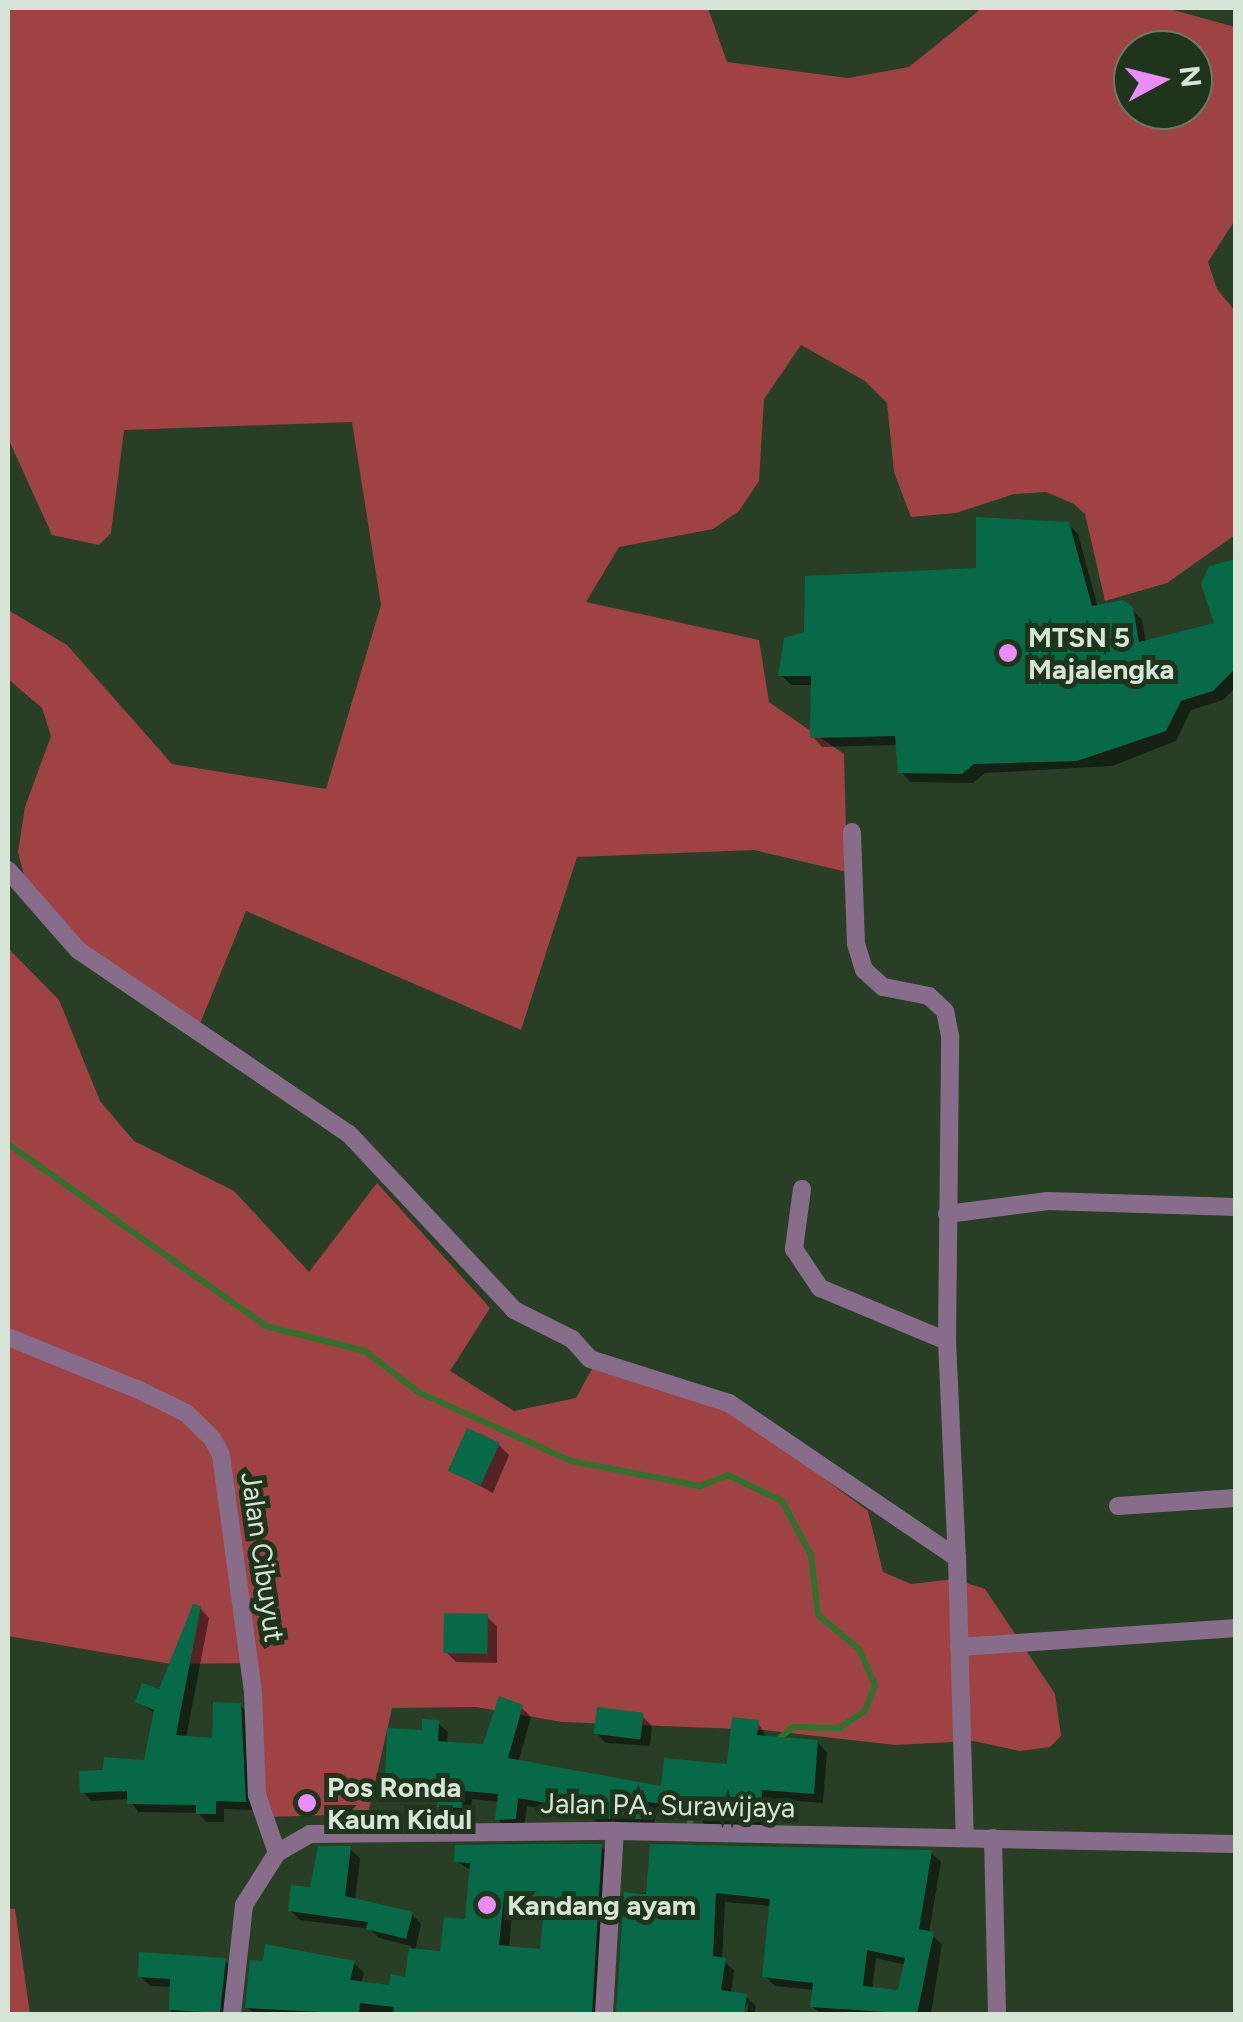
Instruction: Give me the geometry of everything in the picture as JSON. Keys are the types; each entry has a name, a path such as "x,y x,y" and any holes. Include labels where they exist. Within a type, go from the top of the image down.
{"street":[{"path":"852,832 856,943 864,970 883,987 928,996 945,1012 947,1341 959,1491 964,1838"},
{"path":"8,870 78,950 350,1134 514,1310 572,1339 590,1359 729,1403 957,1558"},
{"path":"802,1188 794,1248 820,1288 947,1341"},
{"path":"947,1214 1048,1201 1236,1207"},
{"name":"Jalan Cibuyut","path":"8,1337 186,1413 212,1438 221,1455 236,1557 257,1795 276,1852"},
{"path":"1118,1506 1236,1498"},
{"path":"959,1647 1236,1628"},
{"name":"Jalan PA. Surawijaya","path":"276,1852 310,1834 339,1830 615,1831 1236,1844"},
{"path":"604,2014 615,1831"},
{"path":"994,1838 998,2014"},
{"path":"232,2014 244,1905 276,1852"}],"shaded area":[{"path":"8,8 708,8 727,62 848,78 909,67 982,8 1166,8 1235,27 1235,220 1208,262 1217,289 1235,311 1235,535 1167,583 1105,601 1085,514 1074,504 1046,492 1014,494 956,513 911,517 894,472 887,403 865,381 801,345 764,399 759,481 739,511 713,529 619,547 586,602 759,640 769,702 844,754 847,872 754,850 577,857 521,1030 246,911 197,1031 32,906 18,852 25,807 51,736 42,708 8,679 8,610 67,645 172,764 326,789 381,605 352,422 124,430 111,533 99,545 52,535 8,438"},
{"path":"8,948 59,1000 100,1101 134,1141 234,1191 309,1272 377,1183 490,1308 450,1371 514,1411 576,1398 598,1358 720,1401 868,1511 883,1572 911,1584 955,1579 985,1589 1055,1694 1061,1736 1050,1747 1020,1751 973,1741 895,1745 764,1730 562,1722 476,1707 392,1708 368,1814 265,1817 257,1663 171,1664 8,1636"},
{"path":"8,1908 15,1909 30,2014 8,2014"}],"building":[{"name":"MTSN 5 Majalengka","path":"976,517 1069,522 1092,606 1123,600 1133,607 1139,642 1214,623 1201,584 1209,566 1236,559 1233,671 1213,691 1181,701 1166,731 1077,761 974,764 962,774 898,773 895,736 810,738 811,676 778,676 784,638 804,632 805,576 976,568"},
{"path":"467,1428 500,1443 481,1486 448,1471"},
{"path":"193,1604 201,1606 176,1735 212,1738 213,1702 241,1703 246,1802 216,1801 216,1814 196,1814 196,1805 127,1804 127,1791 80,1793 79,1771 103,1770 104,1757 144,1760 154,1710 135,1702 142,1683 159,1689"},
{"path":"444,1613 488,1614 487,1654 443,1653"},
{"path":"499,1696 523,1705 508,1758 661,1786 664,1758 727,1764 732,1717 759,1720 757,1735 818,1740 814,1794 762,1790 761,1822 696,1820 697,1808 647,1802 645,1819 590,1819 591,1811 518,1798 516,1819 495,1820 498,1794 463,1791 462,1808 437,1807 438,1788 385,1785 387,1728 422,1730 422,1719 439,1720 438,1741 483,1744"},
{"path":"597,1707 644,1713 640,1740 594,1734"},
{"path":"602,1844 592,2014 393,2014 394,2007 360,2003 359,2014 245,2008 250,1960 263,1961 265,1944 355,1961 350,1980 389,1985 391,1974 405,1977 409,1948 440,1951 444,1917 465,1919 470,1863 454,1862 455,1845","holes":["504,1896 545,1900 540,1949 499,1945"]},
{"path":"650,1844 932,1850 919,1929 934,1932 917,2014 810,2007 813,1983 762,1977 770,1899 716,1893 713,1956 726,1958 721,1990 747,1994 744,2013 616,2014 624,1892 646,1894","holes":["867,1950 905,1958 898,1990 863,1986"]},
{"path":"318,1846 351,1846 345,1896 413,1912 406,1939 366,1929 368,1922 288,1911 291,1885 310,1887"},
{"path":"139,1952 226,1958 220,2013 169,2010 170,1979 138,1977"}],"waterway":[{"path":"8,1144 266,1326 365,1351 418,1392 571,1461 700,1486 728,1475 782,1501 811,1555 818,1615 859,1649 875,1685 865,1711 839,1728 793,1727 775,1742"},
{"path":"689,1829 694,1803"}],"place":[{"name":"MTSN 5 Majalengka","path":"1008,653"},
{"name":"Pos Ronda Kaum Kidul","path":"307,1803"},
{"name":"Kandang ayam","path":"487,1905"}]}
